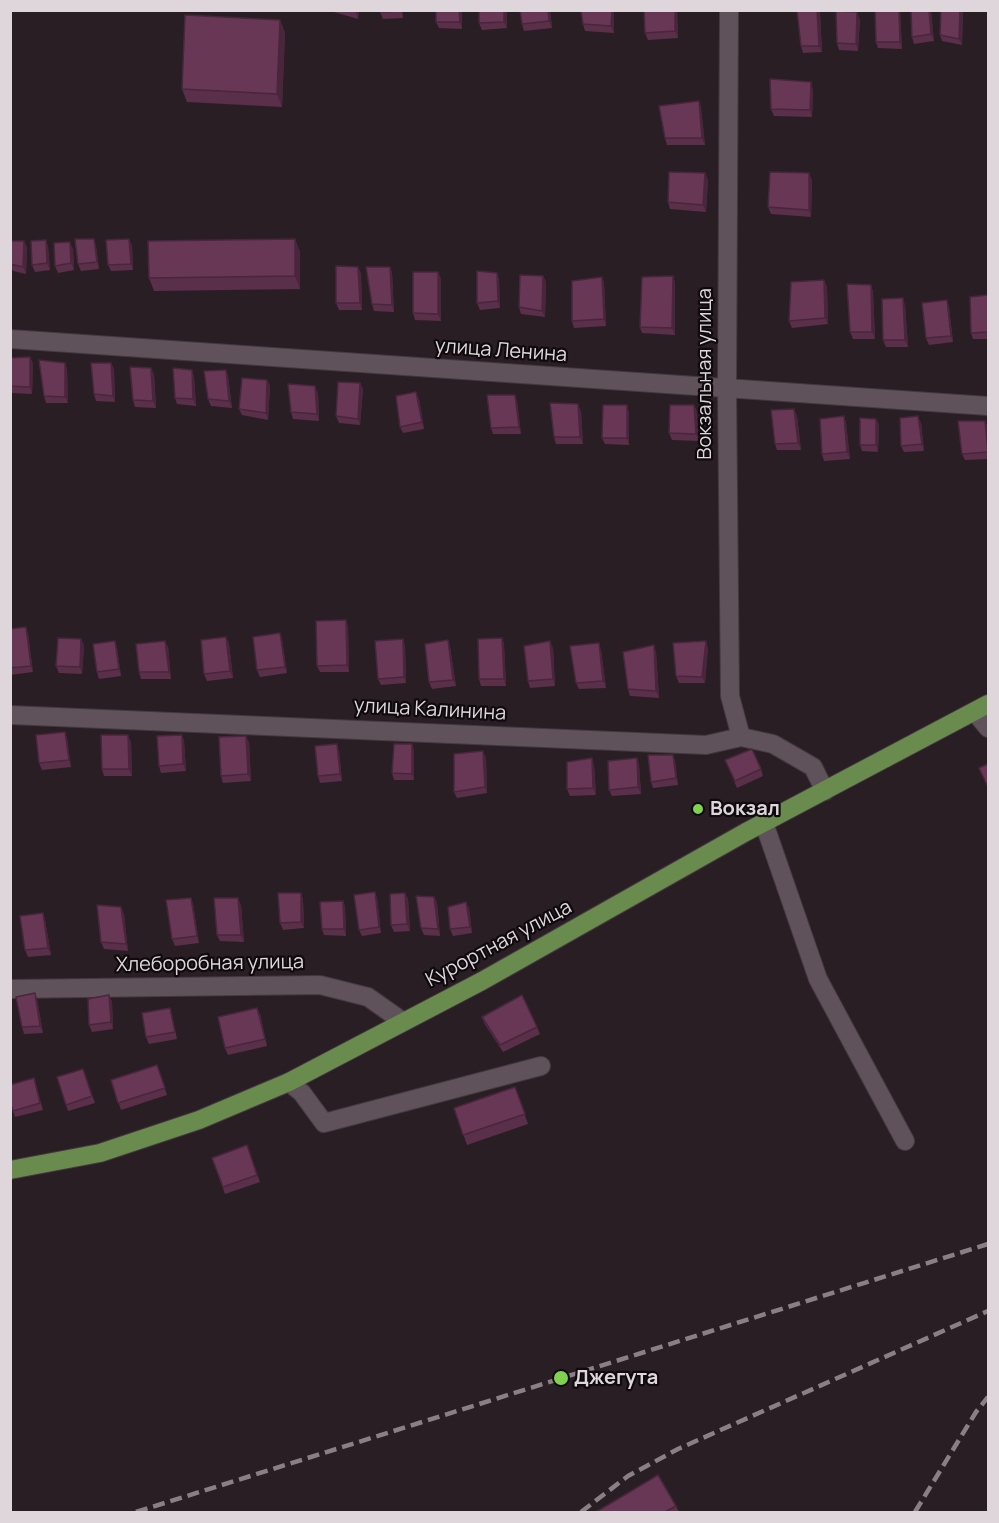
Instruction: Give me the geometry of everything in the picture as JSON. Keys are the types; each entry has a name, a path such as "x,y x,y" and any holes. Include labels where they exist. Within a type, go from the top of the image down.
{"main road":[{"name":"Курортная улица","path":"10,1170 100,1153 199,1120 289,1082 482,981 764,823 982,708"}],"street":[{"name":"Вокзальная улица","path":"729,10 727,389 730,696 741,737"},
{"name":"улица Ленина","path":"10,339 988,406"},
{"path":"982,708 988,728"},
{"name":"улица Калинина","path":"10,715 706,745 741,737 773,744 813,766 825,791"},
{"path":"764,823 818,979 905,1141"},
{"name":"Хлеборобная улица","path":"10,989 320,985 368,997 402,1021"},
{"path":"289,1082 302,1093 324,1123 541,1066"}],"building":[{"path":"380,10 400,10 401,11 380,12"},
{"path":"436,10 459,10 460,22 436,22"},
{"path":"479,10 504,10 504,22 479,23"},
{"path":"520,10 548,10 549,21 522,24"},
{"path":"581,10 612,10 611,26 583,24"},
{"path":"644,10 675,10 675,31 645,33"},
{"path":"797,10 817,10 819,46 801,46"},
{"path":"875,10 899,10 900,42 876,42"},
{"path":"911,10 929,10 931,34 912,37"},
{"path":"941,10 960,10 959,39 940,35"},
{"path":"836,11 857,12 856,44 837,43"},
{"path":"185,15 280,20 277,94 182,89"},
{"path":"770,79 811,82 810,110 771,109"},
{"path":"699,101 702,138 665,138 659,106"},
{"path":"669,172 705,173 703,205 668,202"},
{"path":"770,172 809,173 809,210 768,207"},
{"path":"75,239 94,239 97,262 78,264"},
{"path":"129,239 131,264 108,265 106,240"},
{"path":"295,239 295,276 149,278 148,241"},
{"path":"46,240 47,263 32,265 31,241"},
{"path":"10,241 24,241 23,267 10,264"},
{"path":"70,242 71,263 55,266 54,243"},
{"path":"336,266 358,267 360,303 336,303"},
{"path":"366,267 390,267 392,305 372,304"},
{"path":"477,271 497,273 498,301 477,303"},
{"path":"413,272 438,272 438,314 413,313"},
{"path":"520,275 543,276 542,311 519,307"},
{"path":"673,276 672,328 640,327 642,277"},
{"path":"602,277 604,319 572,321 572,281"},
{"path":"824,280 825,318 789,321 791,282"},
{"path":"847,284 871,285 872,332 850,332"},
{"path":"988,295 988,332 971,333 970,297"},
{"path":"903,298 905,340 883,340 882,299"},
{"path":"947,300 951,336 926,338 922,303"},
{"path":"30,357 30,387 10,386 10,358"},
{"path":"39,360 65,363 65,397 44,396"},
{"path":"91,363 111,363 113,396 94,394"},
{"path":"130,367 151,368 153,401 133,400"},
{"path":"173,368 192,370 193,399 175,398"},
{"path":"226,370 229,401 208,399 204,371"},
{"path":"242,378 267,380 266,413 239,409"},
{"path":"338,382 360,383 358,419 336,416"},
{"path":"288,384 315,386 317,414 291,412"},
{"path":"416,392 422,422 400,427 396,396"},
{"path":"487,395 515,395 519,427 491,428"},
{"path":"550,403 578,404 580,437 554,437"},
{"path":"603,405 627,405 627,438 602,438"},
{"path":"670,405 694,405 696,434 669,433"},
{"path":"794,409 798,443 775,444 771,410"},
{"path":"844,416 847,452 822,454 820,419"},
{"path":"918,416 922,444 901,446 900,418"},
{"path":"860,418 876,419 876,445 860,445"},
{"path":"958,421 985,421 988,452 962,454"},
{"path":"346,620 347,665 317,666 316,621"},
{"path":"26,627 31,666 10,668 10,629"},
{"path":"280,633 285,667 257,670 253,637"},
{"path":"226,637 230,671 204,674 201,640"},
{"path":"58,638 81,639 80,667 56,666"},
{"path":"502,638 504,679 479,679 478,639"},
{"path":"403,639 404,677 378,679 375,641"},
{"path":"448,640 453,680 429,682 425,644"},
{"path":"115,641 119,669 97,672 93,644"},
{"path":"165,641 169,672 139,672 136,644"},
{"path":"550,641 553,679 528,681 524,646"},
{"path":"706,641 702,677 676,676 673,643"},
{"path":"599,643 603,681 576,683 570,646"},
{"path":"654,645 656,691 628,689 623,652"},
{"path":"65,732 69,760 39,763 36,735"},
{"path":"101,735 128,735 129,769 102,769"},
{"path":"182,735 183,764 159,766 157,736"},
{"path":"246,736 248,774 221,776 219,737"},
{"path":"337,744 340,774 318,776 315,746"},
{"path":"394,744 412,744 412,774 392,773"},
{"path":"752,749 761,769 735,781 725,760"},
{"path":"483,751 485,787 454,792 454,754"},
{"path":"648,755 673,755 676,778 651,782"},
{"path":"592,758 593,788 567,789 567,762"},
{"path":"637,758 638,787 609,790 608,761"},
{"path":"988,764 988,787 979,768"},
{"path":"375,892 379,927 359,930 354,895"},
{"path":"278,893 301,893 301,922 280,923"},
{"path":"405,893 407,924 391,925 390,894"},
{"path":"416,896 434,897 438,929 421,928"},
{"path":"191,898 197,936 172,939 166,900"},
{"path":"214,898 238,898 241,935 217,935"},
{"path":"343,901 344,929 322,929 320,902"},
{"path":"466,902 470,927 450,929 448,907"},
{"path":"97,905 121,907 126,944 101,942"},
{"path":"43,913 48,948 25,950 20,916"},
{"path":"35,993 40,1026 22,1027 16,997"},
{"path":"109,995 111,1022 89,1025 88,999"},
{"path":"522,995 537,1027 500,1045 482,1017"},
{"path":"170,1008 175,1032 146,1037 142,1013"},
{"path":"257,1008 265,1039 225,1048 218,1017"},
{"path":"157,1065 165,1088 118,1103 111,1080"},
{"path":"83,1069 92,1096 66,1105 57,1077"},
{"path":"34,1078 40,1103 13,1111 10,1102 10,1085"},
{"path":"515,1087 525,1114 463,1135 454,1108"},
{"path":"247,1145 257,1175 223,1187 212,1158"},
{"path":"658,1475 676,1506 665,1512 596,1512"}],"railway":[{"path":"136,1512 988,1244"},
{"path":"581,1512 628,1476 678,1449 988,1311"},
{"path":"915,1512 976,1412 988,1397"}],"place":[{"name":"Вокзал","path":"698,809"},
{"name":"Джегута","path":"561,1378"}]}
